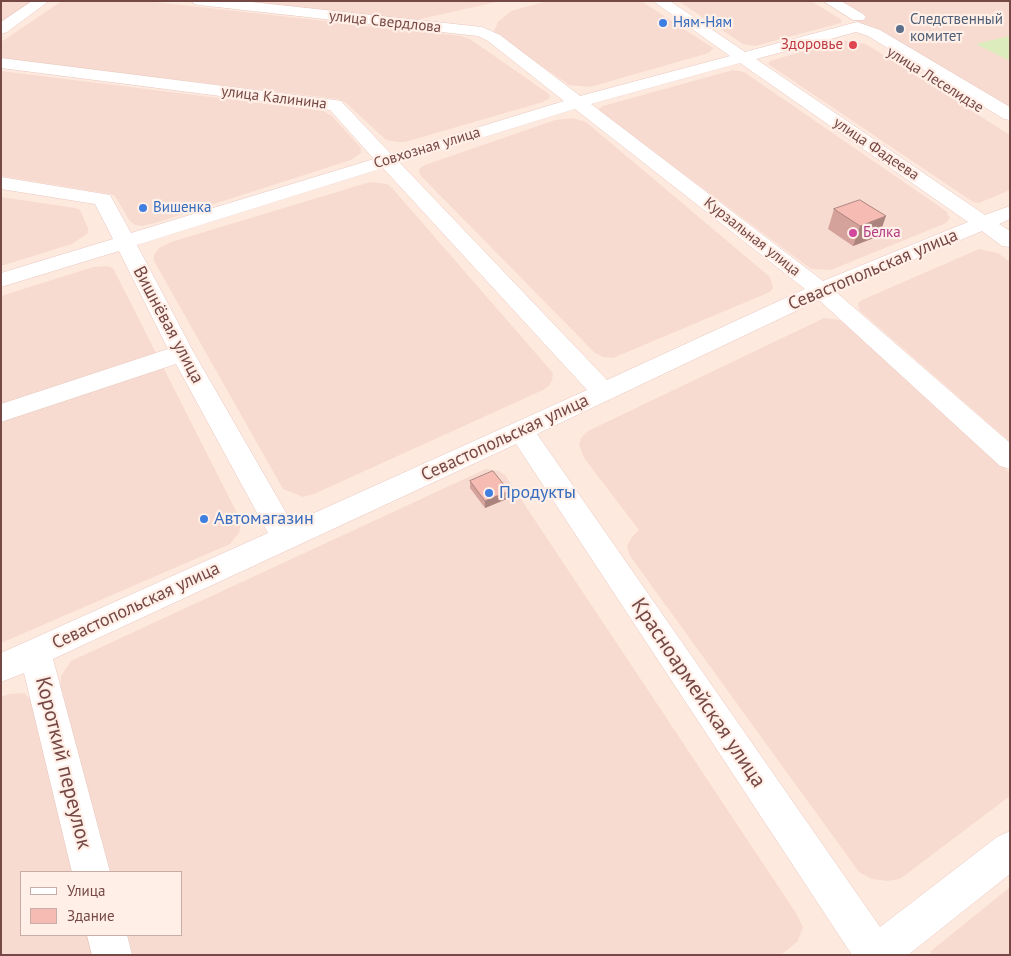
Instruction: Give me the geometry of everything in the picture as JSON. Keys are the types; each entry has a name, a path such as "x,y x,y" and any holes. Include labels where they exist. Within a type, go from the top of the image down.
{"street":[{"path":"1,30 42,1"},
{"name":"улица Свердлова","path":"199,1 482,32"},
{"name":"улица Фадеева","path":"660,1 1010,241"},
{"name":"улица Леселидзе","path":"830,1 859,25 1010,115"},
{"name":"Совхозная улица","path":"1,280 578,102 859,25"},
{"name":"улица Леселидзе","path":"859,25 865,36 1010,128"},
{"name":"Курзальная улица","path":"482,32 494,38 821,290 1010,459"},
{"name":"улица Калинина","path":"1,63 336,105 603,392"},
{"name":"Вишнёвая улица","path":"1,183 102,199 182,353 286,539"},
{"name":"Севастопольская улица","path":"1,668 521,431 821,290 1010,212"},
{"path":"1,413 182,353"},
{"name":"Красноармейская улица","path":"521,431 876,955"},
{"name":"Короткий переулок","path":"35,653 91,871"},
{"path":"876,955 1010,850"},
{"path":"106,936 112,955"}],"shaded area":[{"path":"1,1 32,1 1,22"},
{"path":"62,1 146,1 461,36 470,39 549,94 550,98 543,102 405,142 397,142 386,140 346,103 338,99 1,59 1,42"},
{"path":"221,1 501,1 416,20"},
{"path":"547,1 641,1 713,48 709,53 590,87 569,85 494,31 498,22 511,11"},
{"path":"678,1 811,1 842,20 841,23 755,46 743,44"},
{"path":"825,1 1010,1 1010,114 942,74"},
{"path":"841,40 866,44 1010,135 1010,190 979,203 973,202 768,64 770,61"},
{"path":"733,70 744,72 946,211 950,218 946,223 831,270 811,269 598,110 603,106"},
{"path":"1,71 324,111 332,116 361,148 361,153 351,160 155,223 142,226 135,225 129,220 115,196 110,194 1,176"},
{"path":"573,118 586,122 770,277 773,288 770,292 613,358 603,357 595,353 419,172 420,168 425,165 555,120"},
{"path":"370,182 387,184 392,188 553,373 552,380 549,386 543,390 314,494 303,497 283,489 154,261 154,255 159,248 171,242"},
{"path":"1,197 80,210 88,228 88,233 72,244 1,266"},
{"path":"979,249 998,253 1010,262 1010,442 859,310 858,303 862,300"},
{"path":"107,266 113,268 241,521 239,533 230,544 1,643 1,296 93,267"},
{"path":"824,318 840,320 849,327 1010,473 1010,796 900,879 887,881 872,879 859,872 630,556 627,546 639,530 584,458 579,445 581,438 588,431"},
{"path":"486,469 499,471 505,475 796,913 803,927 798,941 781,955 128,955 122,936 182,936 182,871 106,871 60,694 61,676 71,661"},
{"path":"24,693 32,701 72,871 20,871 20,936 87,936 92,955 1,955 1,697 9,694"},
{"path":"1010,887 1010,955 930,955 931,951"}],"green space":[{"path":"1009,36 1010,61 976,44"}],"building":[{"path":"860,200 886,216 860,226 834,209"},
{"name":"Продукты","path":"493,471 509,491 485,501 470,481"}],"place":[{"name":"Ням-Ням","path":"663,23"},
{"name":"Следственный комитет","path":"900,29"},
{"name":"Здоровье","path":"853,45"},
{"name":"Вишенка","path":"143,208"},
{"name":"Белка","path":"853,233"},
{"name":"Продукты","path":"489,493"},
{"name":"Автомагазин","path":"204,519"}]}
